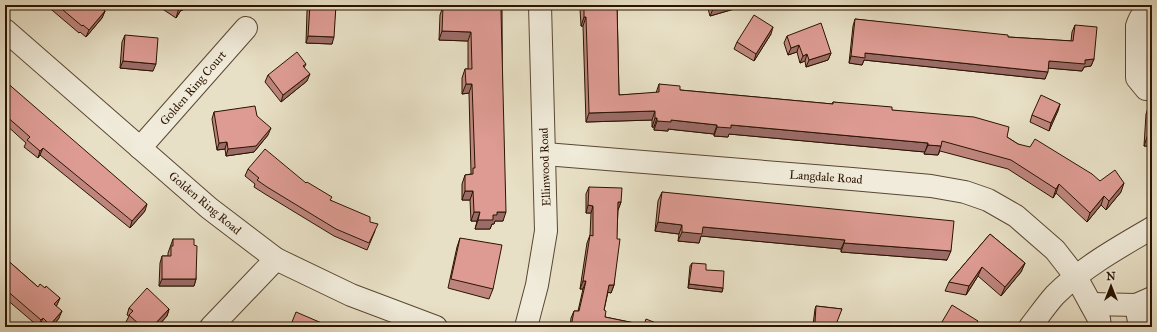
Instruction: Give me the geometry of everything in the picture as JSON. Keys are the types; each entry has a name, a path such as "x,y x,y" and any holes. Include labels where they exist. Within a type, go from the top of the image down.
{"street":[{"name":"Ellinwood Road","path":"526,327 537,286 546,231 540,5"},
{"path":"1152,9 1145,11 1139,18 1137,26 1137,78 1146,89 1152,89"},
{"name":"Golden Ring Court","path":"140,148 246,28"},
{"name":"Golden Ring Road","path":"5,30 209,208 276,259 351,295 436,327"},
{"name":"Langdale Road","path":"545,154 852,178 931,186 965,192 988,200 1016,216 1055,250 1076,277 1099,319 1098,326"},
{"path":"1030,327 1055,295 1076,277 1117,248 1152,228"},
{"path":"211,327 276,259"},
{"path":"1091,304 1144,301 1140,327"}],"building":[{"path":"57,5 97,5 105,11 89,30"},
{"path":"310,5 336,5 334,37 308,36"},
{"path":"463,5 502,5 506,212 497,212 497,215 493,215 493,220 478,220 480,212 474,212 473,191 465,191 465,175 473,174 473,168 475,168 472,84 466,84 465,69 472,69 471,32 442,31 443,6 463,7"},
{"path":"584,5 617,5 619,95 659,92 659,84 680,86 680,90 833,104 833,102 892,107 892,110 974,117 1009,127 1007,137 1018,144 1030,147 1035,139 1092,174 1100,181 1115,170 1124,183 1109,201 1104,196 1090,213 1059,184 1056,189 1011,160 942,141 941,146 928,145 928,143 731,125 731,128 671,120 671,122 657,121 657,118 655,118 655,111 589,113 586,17 584,17"},
{"path":"711,5 727,5 713,9"},
{"path":"754,15 773,27 756,54 737,42"},
{"path":"855,19 1008,35 1008,37 1073,41 1075,25 1097,27 1094,59 1085,60 1085,64 1049,61 1048,72 865,53 865,58 851,56"},
{"path":"821,23 831,53 809,60 807,54 803,56 799,45 791,48 787,36"},
{"path":"125,35 158,38 156,64 123,61"},
{"path":"297,52 306,64 303,66 310,74 283,95 268,75"},
{"path":"5,81 147,204 132,221 43,148 40,151 27,140 30,137 5,115"},
{"path":"1041,95 1060,104 1051,123 1032,115"},
{"path":"1150,102 1152,102 1152,134 1148,134"},
{"path":"255,106 257,116 271,128 256,146 228,149 227,142 219,143 214,112"},
{"path":"265,149 306,183 307,182 332,197 330,200 370,217 370,222 378,224 369,243 336,229 257,180 259,178 248,169"},
{"path":"589,187 622,188 621,202 618,202 617,239 620,239 614,285 609,285 604,310 606,311 605,317 644,325 646,319 666,327 571,327 574,311 579,311 586,281 583,281 590,235 593,236 593,206 588,205"},
{"path":"662,192 954,221 951,251 844,243 845,240 703,227 702,234 682,232 682,225 658,222"},
{"path":"990,234 1025,263 1005,287 982,267 969,286 949,282"},
{"path":"460,238 502,245 493,289 451,279"},
{"path":"173,239 194,239 194,245 197,246 196,279 162,279 162,256 171,256"},
{"path":"5,258 38,287 40,284 45,288 46,286 60,298 54,304 62,311 50,325 43,318 41,320 5,289"},
{"path":"692,263 706,264 706,270 724,271 723,288 689,284"},
{"path":"147,288 169,309 152,327 142,327 129,315 133,311 129,308"},
{"path":"952,305 978,321 974,327 939,327"},
{"path":"816,306 842,309 835,327 812,327 815,322"},
{"path":"296,312 331,327 290,327"}]}
